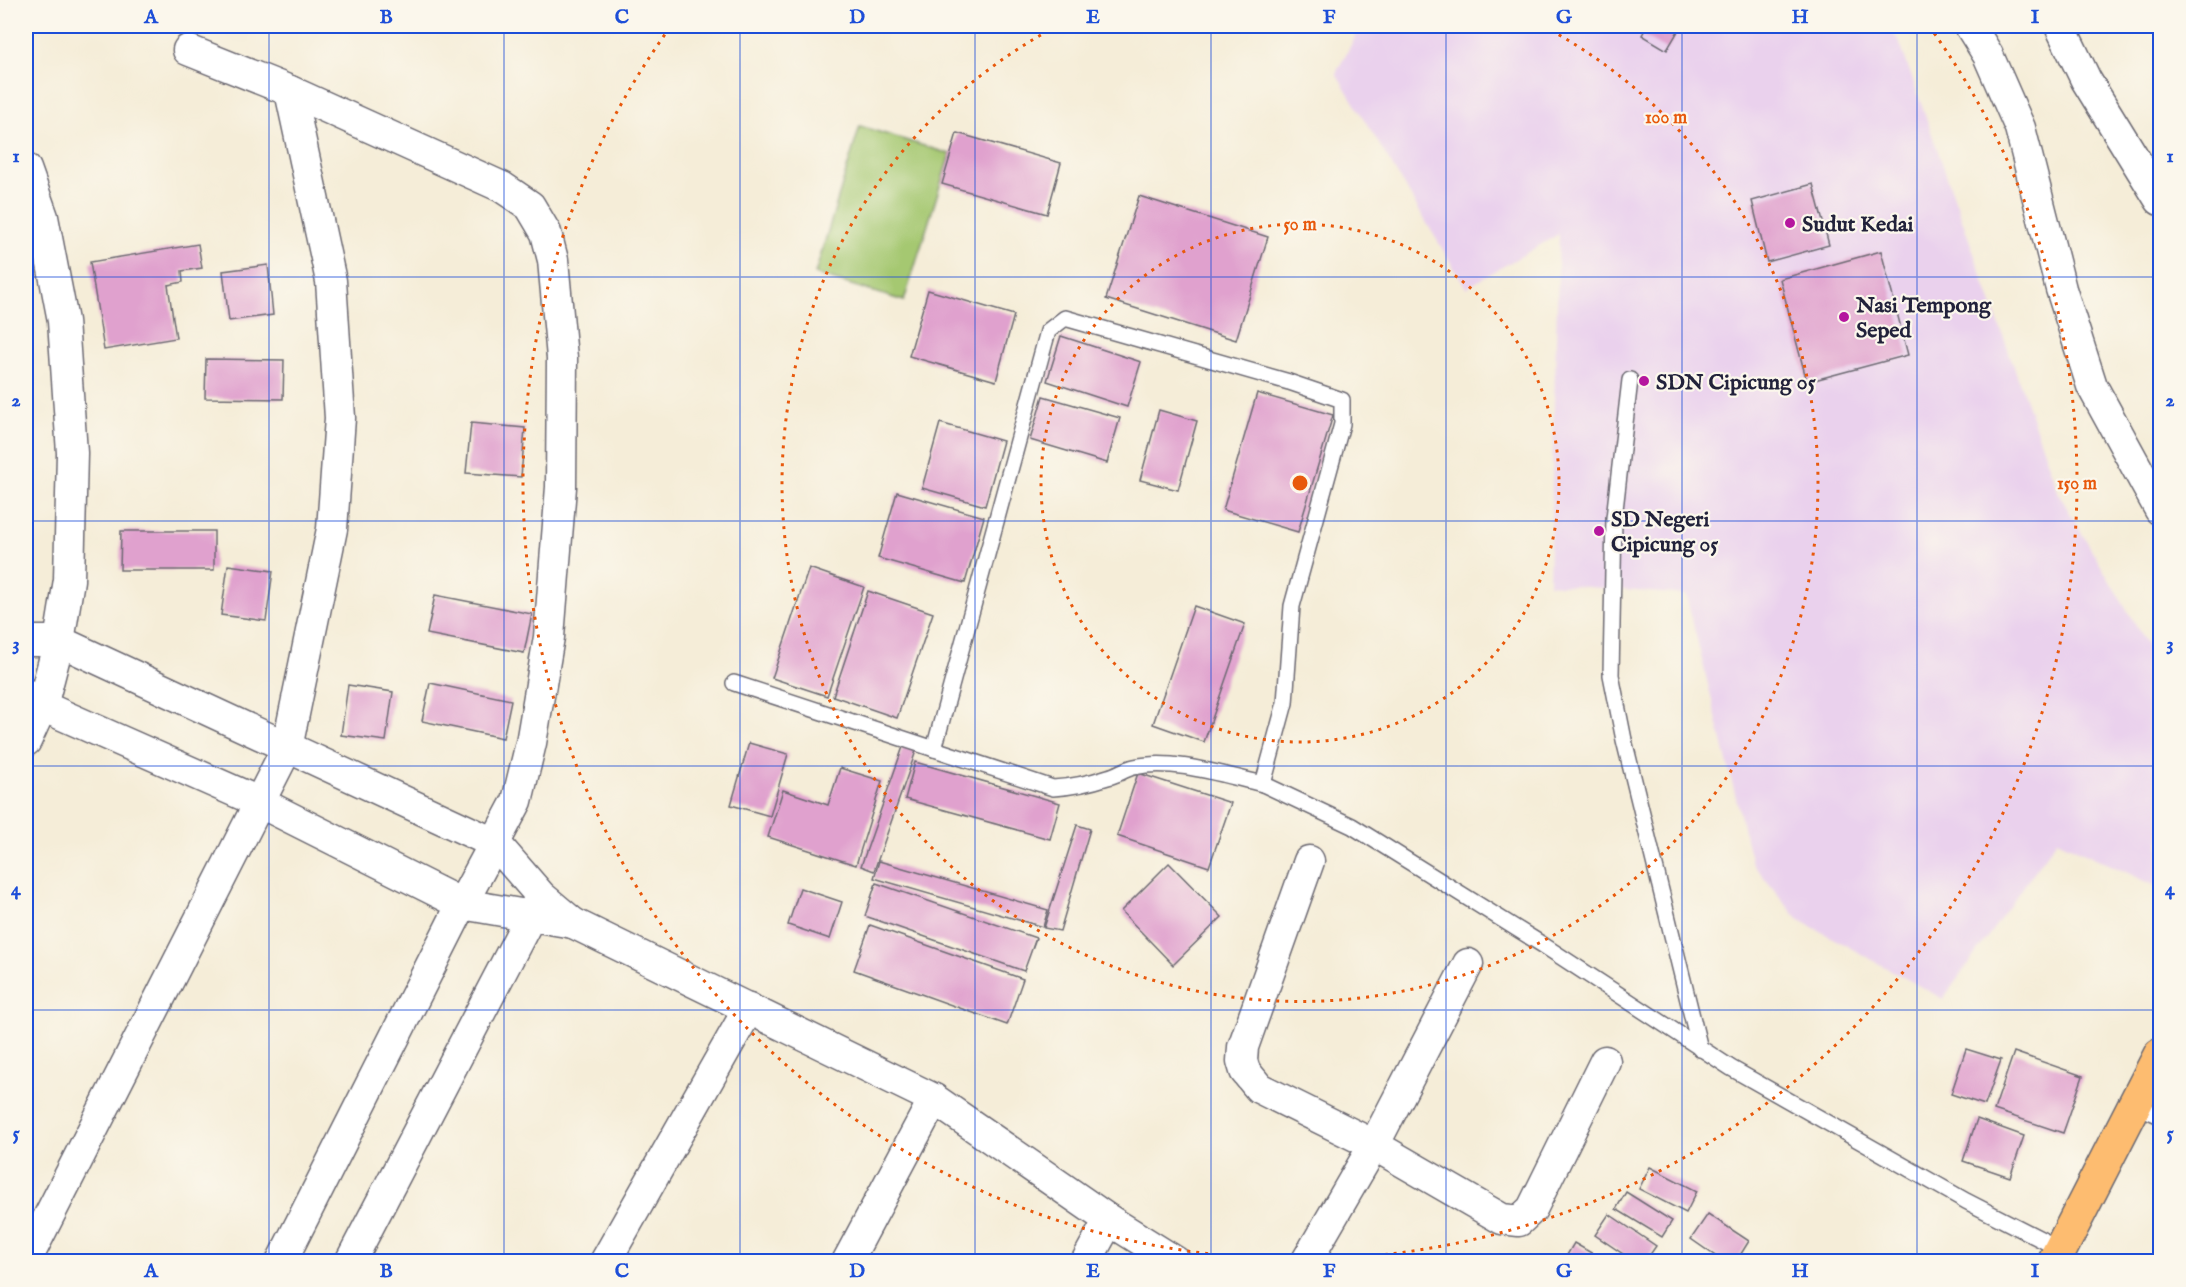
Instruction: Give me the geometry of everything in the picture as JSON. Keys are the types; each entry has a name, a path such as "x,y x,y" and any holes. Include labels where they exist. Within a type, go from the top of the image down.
{"main road":[{"path":"2057,1255 2147,1110 2160,1055"}],"street":[{"path":"1970,26 1988,55 2020,128 2061,289 2092,387 2160,510"},
{"path":"2060,26 2086,80 2160,200"},
{"path":"188,50 290,91 502,187 530,206 546,233 553,261 562,358 561,475 549,637 531,743 517,801 462,904 281,1262"},
{"path":"26,1261 287,748 332,529 340,418 331,281 290,91"},
{"path":"26,169 43,217 63,321 72,453 69,580 59,641 34,700 26,741"},
{"path":"26,641 59,641 496,844 536,906"},
{"path":"34,700 261,803 462,904 536,906 749,1008 934,1100 1109,1220 1176,1262"},
{"path":"1309,861 1243,1047 1242,1061 1251,1081 1260,1088 1374,1145 1502,1219 1519,1221 1532,1209 1605,1061"},
{"path":"350,1262 536,906"},
{"path":"1306,1262 1374,1145 1468,964"},
{"path":"605,1262 749,1008"},
{"path":"847,1262 934,1100"},
{"path":"1086,1262 1109,1220"}],"lane":[{"path":"934,749 1048,331 1065,318 1289,382 1342,400 1342,424 1292,606 1285,703 1263,784"},
{"path":"1630,380 1614,518 1611,675 1624,740 1700,1049"},
{"path":"734,683 1053,788 1074,786 1110,777 1134,767 1153,765 1190,767 1263,784 1352,826 1543,945 1731,1068 2057,1255"}],"shaded area":[{"path":"1361,26 1886,26 1899,41 2059,494 2160,667 2160,888 2057,840 1943,999 1798,919 1752,863 1686,595 1549,584 1559,234 1466,288 1336,73"}],"green space":[{"path":"860,126 950,154 904,301 815,274"}],"building":[{"path":"1647,26 1681,26 1667,50 1642,35"},
{"path":"957,133 1061,163 1047,214 942,184"},
{"name":"Sudut Kedai","path":"1813,184 1829,245 1767,262 1752,201"},
{"path":"1139,196 1268,237 1236,340 1106,299"},
{"path":"198,244 202,268 182,271 183,282 168,285 176,338 104,350 90,262"},
{"name":"Nasi Tempong Seped","path":"1881,251 1908,355 1807,382 1780,279"},
{"path":"268,265 273,315 229,321 223,271"},
{"path":"928,290 1014,315 996,381 909,356"},
{"path":"1061,336 1141,362 1127,407 1047,381"},
{"path":"206,359 284,360 283,399 205,398"},
{"path":"1257,393 1333,415 1298,532 1223,510"},
{"path":"1043,396 1120,418 1107,463 1030,440"},
{"path":"1159,410 1197,421 1178,490 1140,480"},
{"path":"471,423 525,428 521,477 466,473"},
{"path":"940,423 1003,441 985,506 922,488"},
{"path":"897,492 984,517 965,583 878,558"},
{"path":"121,531 214,531 214,570 120,570"},
{"path":"228,565 273,571 266,621 221,615"},
{"path":"809,568 864,587 827,696 772,678"},
{"path":"868,591 933,613 897,718 833,696"},
{"path":"435,595 532,614 524,653 427,634"},
{"path":"1194,606 1245,624 1204,742 1153,724"},
{"path":"430,683 511,700 503,738 422,721"},
{"path":"348,685 393,692 386,741 341,735"},
{"path":"749,743 788,754 770,816 731,805"},
{"path":"904,744 917,748 874,871 861,866"},
{"path":"915,762 1060,803 1050,839 905,799"},
{"path":"840,768 882,781 856,865 768,837 783,790 828,805"},
{"path":"1138,773 1231,803 1209,867 1117,836"},
{"path":"1077,825 1090,829 1060,931 1044,928"},
{"path":"879,861 1048,910 1043,927 874,878"},
{"path":"1169,863 1222,917 1173,965 1121,911"},
{"path":"876,883 1036,938 1024,971 865,916"},
{"path":"800,888 842,902 830,939 788,925"},
{"path":"870,925 1023,979 1007,1025 854,970"},
{"path":"1966,1049 2001,1060 1985,1105 1951,1094"},
{"path":"2014,1052 2083,1076 2063,1133 1994,1110"},
{"path":"1977,1119 2024,1136 2010,1177 1963,1161"},
{"path":"1650,1167 1697,1191 1686,1213 1639,1189"},
{"path":"1626,1192 1672,1221 1662,1237 1616,1209"},
{"path":"1609,1214 1656,1246 1645,1262 1635,1262 1595,1235"},
{"path":"1708,1214 1749,1241 1736,1262 1724,1262 1691,1239"},
{"path":"1574,1243 1607,1262 1563,1262"}],"place":[{"name":"Sudut Kedai","path":"1790,223"},
{"name":"Nasi Tempong Seped","path":"1844,317"},
{"name":"SDN Cipicung 05","path":"1644,381"},
{"name":"SD Negeri Cipicung 05","path":"1599,531"}]}
